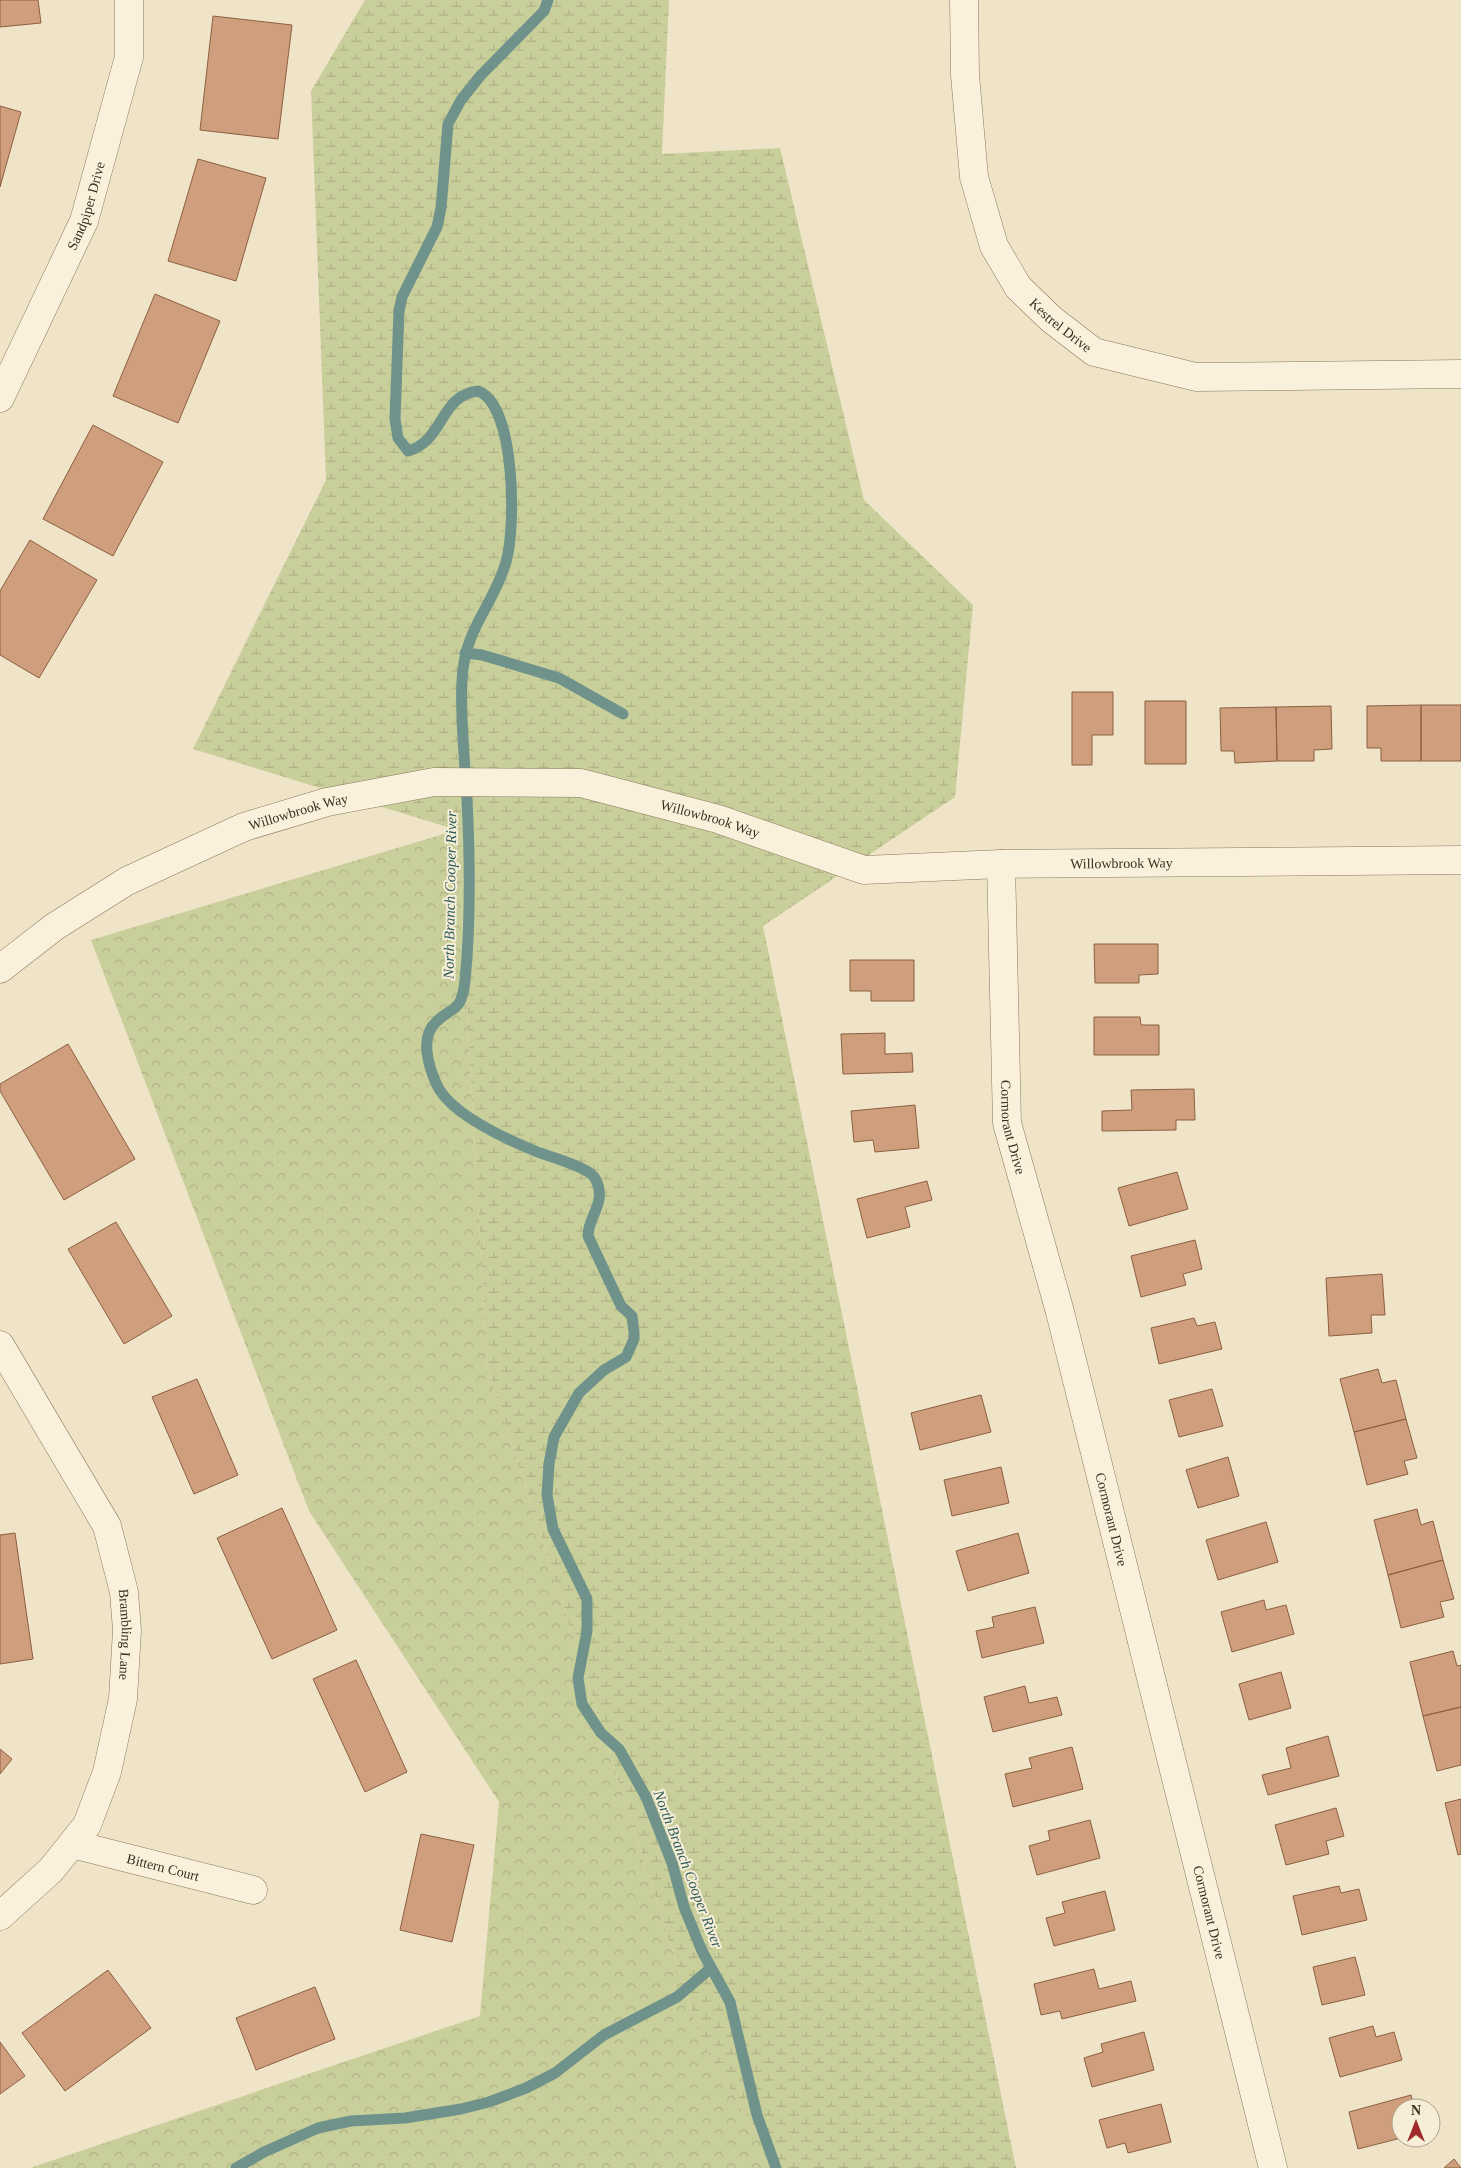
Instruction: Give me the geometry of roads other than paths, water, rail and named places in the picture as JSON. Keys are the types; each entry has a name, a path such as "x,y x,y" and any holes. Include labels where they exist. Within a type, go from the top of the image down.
{"street":[{"name":"Sandpiper Drive","path":"0,398 84,221 129,57 129,0"},
{"name":"Kestrel Drive","path":"964,0 965,75 974,176 994,246 1018,287 1051,319 1094,352 1196,377 1461,374"},
{"name":"Willowbrook Way","path":"0,969 54,926 127,881 244,827 327,802 434,782 581,783 718,819 864,870 1001,864 1461,860"},
{"name":"Cormorant Drive","path":"1001,864 1007,1123 1060,1312 1273,2168"},
{"name":"Brambling Lane","path":"0,1345 107,1526 124,1592 127,1630 123,1699 107,1772 87,1825 51,1870 0,1916"},
{"name":"Bittern Court","path":"72,1844 253,1890"}],"waterway":[{"name":"North Branch Cooper River","path":"548,0 544,11 481,75 461,100 448,124 441,208 437,227 402,297 399,311 395,419 398,438 408,451 420,446 429,438 456,401 466,394 478,391 491,401 500,419 506,443 512,497 509,546 506,562 494,592 473,632 464,663 462,681 462,725 469,867 469,913 465,981 459,1004 431,1028 428,1035 427,1051 430,1068 436,1083 452,1105 479,1124 509,1140 586,1171 593,1175 599,1188 598,1203 588,1236 621,1306 632,1316 634,1339 626,1357 604,1370 579,1393 554,1437 549,1464 547,1495 553,1529 587,1599 587,1631 578,1678 582,1704 601,1733 619,1749 646,1797 672,1863 684,1907 702,1951 730,2002 757,2115 776,2168"},
{"path":"465,653 482,655 559,678 623,714"},
{"path":"236,2168 264,2152 318,2128 351,2121 405,2118 461,2109 489,2102 526,2088 555,2073 604,2035 677,1997 711,1968"}]}
